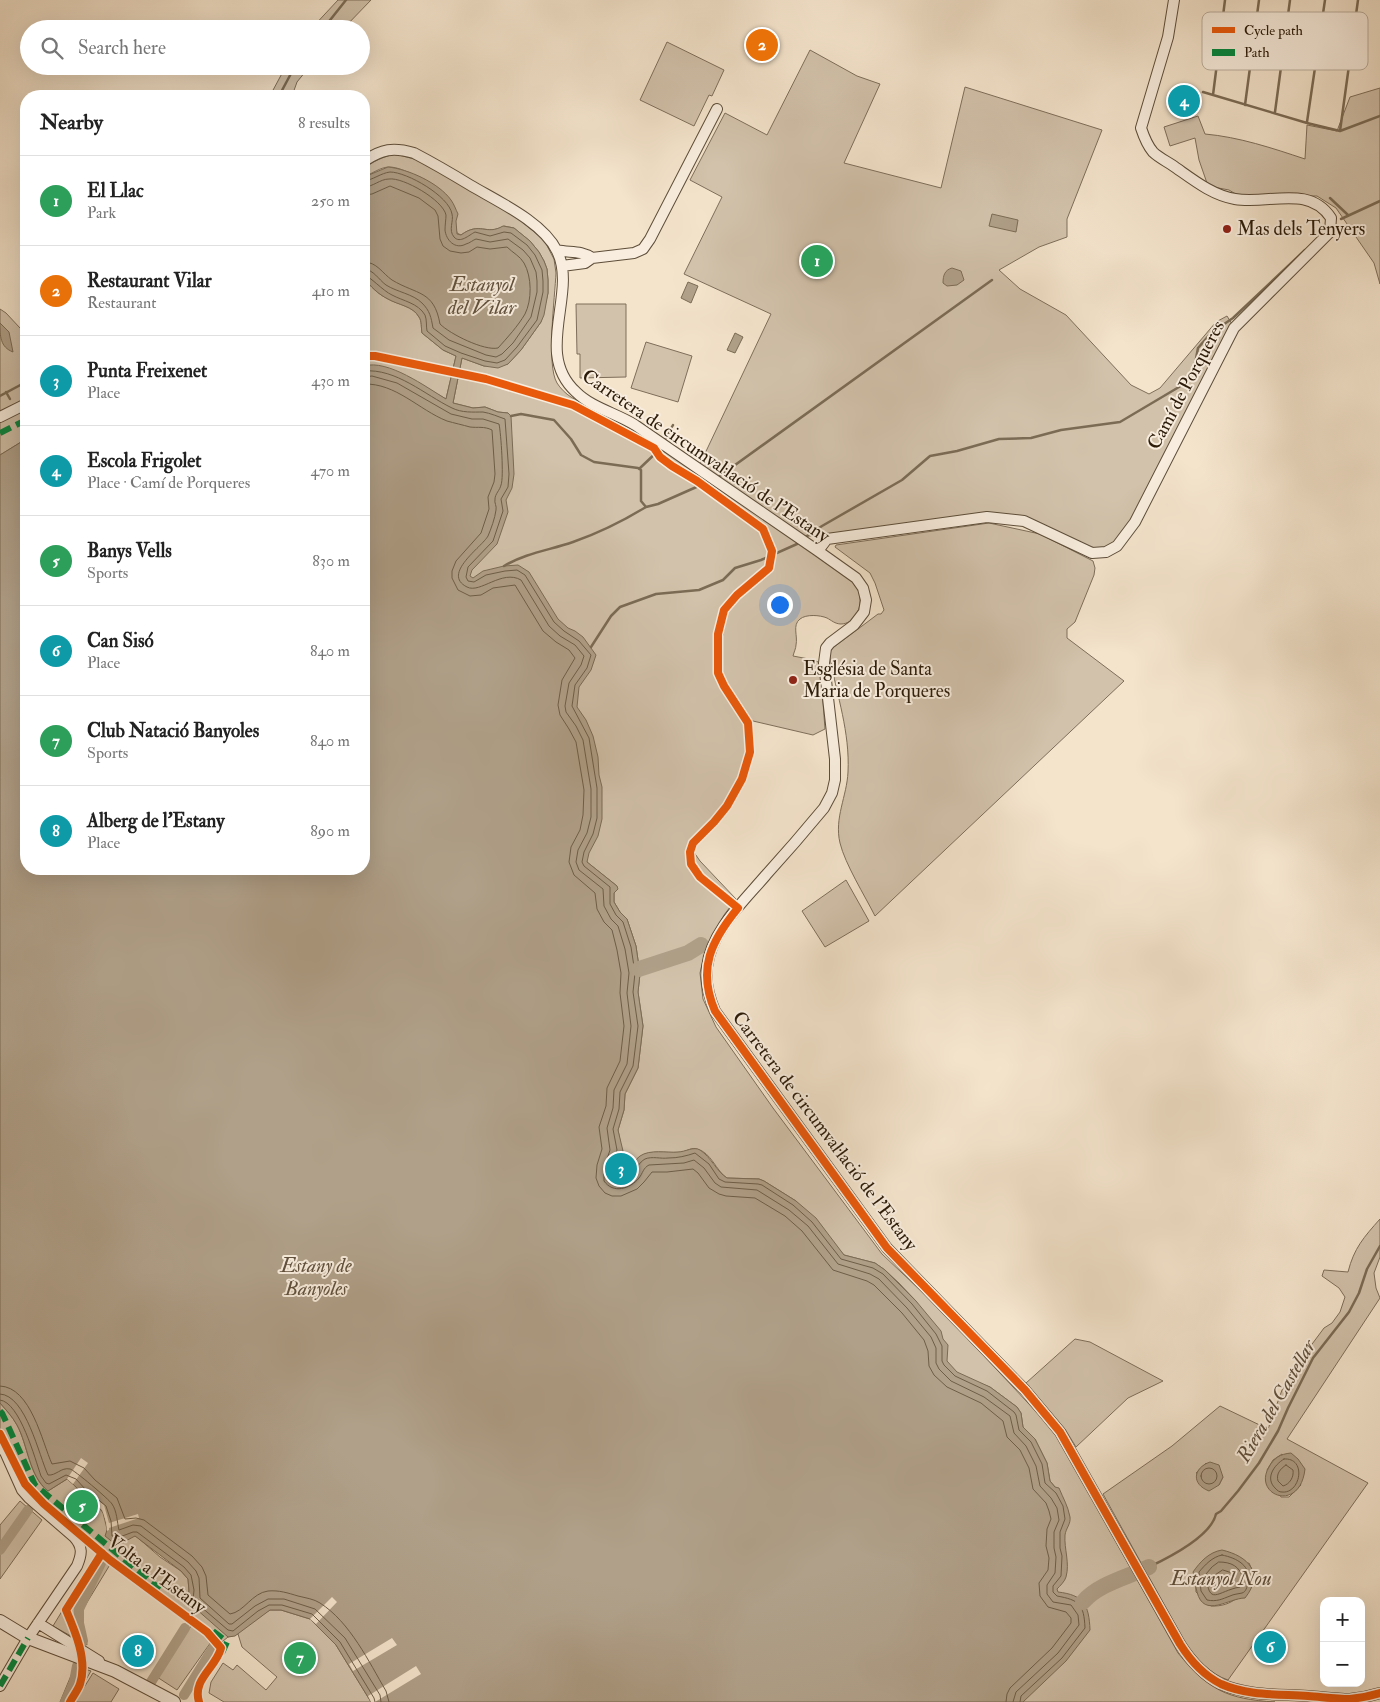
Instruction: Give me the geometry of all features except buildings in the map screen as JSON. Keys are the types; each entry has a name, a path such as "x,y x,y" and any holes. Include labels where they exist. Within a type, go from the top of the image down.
{"street":[{"name":"Camí de Porqueres","path":"818,551 827,539 987,517 1024,521 1092,553 1106,552 1117,546 1135,522 1234,328 1330,232 1331,218 1320,205 1310,200 1292,198 1236,199 1210,190 1155,153 1146,142 1141,128 1168,37 1174,0"},
{"path":"562,266 586,263 592,258 634,253 643,249 717,109"},
{"path":"370,157 388,150 400,149 414,153 512,209 546,236 557,250 580,252 592,258"},
{"name":"Carretera de circumval·lació de l'Estany","path":"557,250 562,266 557,343 558,362 561,374 570,387 583,398 635,425 856,578 863,588 866,600 864,612 860,618 854,625 830,643 825,652 824,663 835,759 835,780 832,793 824,808 742,903 719,934 707,965 706,979 709,998 715,1011 887,1248 1025,1390 1060,1432 1189,1657 1209,1677 1238,1689 1266,1694 1350,1698 1380,1693"},
{"path":"0,417 20,407"},
{"path":"0,1448 5,1452 22,1490 28,1498 74,1537 79,1542 82,1550 77,1566 28,1638 0,1686"},
{"path":"0,1621 28,1638 115,1670"},
{"path":"38,1623 115,1670 174,1702"}],"shaded area":[{"path":"338,0 371,0 352,20 319,20"},
{"path":"667,42 724,70 712,96 709,95 694,126 640,100"},
{"path":"810,50 857,76 880,84 844,163 941,188 965,87 1102,130 1067,219 1067,237 1039,247 999,270 1020,289 1066,315 1131,385 1149,394 1160,388 1216,322 1227,316 1232,324 1132,520 1112,544 1093,550 1025,517 824,536 805,536 700,464 771,314 684,274 722,197 690,180 725,113 767,135"},
{"path":"281,75 303,75 294,90 273,90"},
{"path":"1380,88 1380,284 1374,263 1336,208 1317,196 1239,196 1229,190 1208,186 1199,160 1195,138 1170,146 1164,127 1198,116 1205,134 1243,140 1305,159 1307,125 1337,131 1350,97"},
{"path":"395,154 418,160 515,216 544,240 554,259 556,273 552,361 557,383 565,393 645,437 841,573 858,590 859,608 853,619 849,622 839,624 824,617 806,616 796,624 796,647 793,656 820,663 825,729 813,735 753,721 748,716 728,686 721,668 721,643 728,611 715,630 714,674 743,718 747,740 745,766 725,805 689,845 700,861 736,899 724,915 706,948 700,973 703,999 716,1027 773,1108 882,1254 940,1309 1042,1418 1060,1441 1178,1653 1199,1676 1220,1690 1244,1698 1275,1702 1017,1702 1047,1597 1055,1487 1050,1481 1047,1463 1035,1439 1023,1427 1021,1413 1017,1407 990,1387 951,1373 916,1301 899,1283 875,1263 844,1255 796,1201 764,1181 759,1179 727,1178 706,1154 695,1149 682,1152 645,1154 624,1175 616,1178 614,1176 622,1151 618,1130 624,1110 625,1094 638,1068 643,1026 638,992 640,974 636,946 627,919 614,902 614,893 617,886 587,862 464,581 508,413 498,412 485,407 473,408 453,403 462,358 484,366 508,364 521,350 541,322 548,293 547,269 539,252 530,241 514,228 504,226 492,230 473,229 461,235 457,233 452,213 445,197 425,180 402,170 389,167 370,174 370,164 386,156"},
{"path":"370,285 381,295 413,310 420,319 422,333 443,350 456,356 446,399 408,377 370,382"},
{"path":"576,304 626,304 626,377 580,378 580,354 577,354"},
{"path":"0,309 20,328 20,443 0,455"},
{"path":"646,342 692,356 678,402 631,388"},
{"path":"989,523 1040,534 1093,561 1094,575 1075,622 1067,629 1067,638 1124,681 875,916 851,870 840,843 839,825 847,781 848,757 845,728 830,658 830,650 884,610 870,573 835,547 836,545"},
{"path":"846,880 869,921 825,947 802,911"},
{"path":"1380,1219 1380,1257 1374,1273 1376,1288 1380,1298 1287,1439 1368,1483 1228,1680 1215,1674 1204,1665 1186,1644 1103,1494 1172,1446 1220,1406 1268,1429 1282,1390 1295,1367 1324,1328 1332,1323 1340,1312 1345,1297 1339,1288 1322,1276 1324,1270 1348,1272 1350,1264 1364,1237","holes":["1282,1454 1301,1485 1289,1497 1281,1497 1267,1470 1273,1460","1206,1463 1223,1477 1219,1485 1196,1473","1249,1563 1254,1579 1231,1602 1219,1606 1211,1606 1196,1592 1195,1577"]},
{"path":"1075,1339 1090,1342 1163,1381 1128,1398 1076,1447 1065,1429 1026,1383"},
{"path":"0,1403 17,1425 37,1478 48,1491 67,1479 102,1509 107,1529 122,1524 160,1557 181,1571 188,1579 189,1591 187,1601 260,1616 270,1610 281,1610 310,1619 336,1645 371,1702 224,1702 209,1693 211,1682 223,1663 233,1670 237,1665 266,1690 277,1677 242,1647 238,1634 228,1637 217,1646 211,1642 177,1690 157,1677 191,1626 111,1563 83,1609 82,1617 87,1645 53,1626 98,1552 42,1506 23,1485 0,1441"},
{"path":"20,1501 42,1520 0,1579 0,1525"},
{"path":"75,1666 91,1671 73,1702 60,1702"},
{"path":"93,1673 119,1689 111,1702 75,1702"}],"water":[{"name":"Estany de Banyoles","path":"388,167 396,168 422,178 439,188 452,202 458,214 456,221 457,234 461,235 473,229 492,230 503,226 514,228 530,241 539,252 547,269 548,293 541,322 521,350 508,364 498,368 484,366 462,358 453,403 473,408 485,407 498,412 508,413 511,416 514,474 512,488 506,500 508,512 497,544 472,570 470,576 473,578 483,571 518,565 529,572 558,619 583,637 596,655 591,670 579,687 577,707 586,720 593,736 602,787 602,819 598,836 589,853 587,862 617,886 618,889 614,893 614,902 627,919 636,946 640,974 638,992 643,1026 638,1068 625,1094 624,1110 618,1130 623,1151 618,1160 614,1176 619,1178 623,1176 637,1159 644,1154 698,1149 727,1178 759,1179 764,1181 796,1201 816,1218 844,1255 875,1263 885,1270 916,1301 941,1331 943,1339 948,1345 947,1361 957,1372 990,1387 1017,1407 1021,1413 1023,1427 1035,1439 1047,1463 1050,1481 1055,1487 1059,1488 1070,1517 1065,1535 1067,1572 1065,1580 1057,1589 1058,1592 1074,1596 1083,1603 1088,1614 1090,1630 1066,1661 1023,1702 371,1702 336,1645 310,1619 281,1610 270,1610 235,1636 228,1637 187,1601 189,1591 188,1579 181,1571 135,1536 122,1543 115,1544 105,1536 107,1522 102,1511 67,1479 48,1491 42,1485 33,1469 17,1425 0,1403 0,455 20,443 20,875 370,875 370,365 384,367 407,375 446,399 456,356 443,350 422,333 420,319 413,310 381,295 370,285 370,174"},
{"path":"992,214 1018,220 1016,232 989,226"},
{"path":"952,268 961,271 964,280 957,285 947,286 943,283 944,275"},
{"path":"688,282 698,286 691,303 681,298"},
{"path":"0,323 9,332 13,352 3,344"},
{"path":"735,333 743,337 735,353 727,350"},
{"path":"1291,1453 1305,1469 1301,1483 1295,1492 1287,1496 1279,1495 1272,1492 1267,1485 1265,1477 1275,1459 1281,1455"},
{"path":"1210,1462 1219,1465 1223,1477 1219,1485 1209,1491 1199,1484 1196,1476 1200,1468"},
{"name":"Estanyol Nou","path":"1222,1550 1246,1561 1251,1567 1254,1581 1245,1598 1211,1606 1200,1600 1193,1572 1205,1558"}],"pier":[{"path":"81,1458 88,1463 73,1484 67,1479"},
{"path":"95,1498 104,1505 109,1523 138,1514 139,1518 109,1528 107,1531 102,1510 89,1499"},
{"path":"332,1597 337,1602 316,1624 310,1619"},
{"path":"392,1638 397,1645 353,1671 349,1664"},
{"path":"416,1666 421,1674 375,1702 371,1702 368,1696"}],"waterway":[{"path":"330,20 346,0"},
{"path":"1223,12 1225,0"},
{"path":"1257,12 1259,0"},
{"path":"1288,12 1290,0"},
{"path":"1323,12 1325,0"},
{"path":"1356,12 1358,0"},
{"path":"1213,95 1216,70"},
{"path":"1245,105 1250,70"},
{"path":"1275,112 1281,70"},
{"path":"1307,122 1315,70"},
{"path":"1340,131 1348,70"},
{"path":"282,90 290,75"},
{"path":"1203,92 1340,131 1380,116"},
{"path":"1330,198 1348,215"},
{"path":"1341,219 1380,201"},
{"path":"807,536 902,480 930,456 957,451 999,439 1031,438 1061,430 1120,422 1179,387 1194,369 1198,348 1211,333 1233,318 1305,250"},
{"path":"717,478 992,280"},
{"path":"0,396 20,385"},
{"path":"6,392 10,399"},
{"path":"511,416 521,414 554,420 571,439 581,455 594,462 641,470 641,501 646,507 658,504 710,481"},
{"path":"664,441 673,425"},
{"path":"639,469 661,446"},
{"path":"504,566 529,555 592,535 646,507"},
{"path":"591,647 611,616 620,607 656,594 699,590 723,580 735,568 761,560 797,544"},
{"path":"639,969 688,953 701,945"},
{"name":"Riera del Castellar","path":"1149,1567 1198,1538 1259,1463 1278,1431 1313,1358 1349,1312 1359,1293 1367,1269 1380,1246"},
{"path":"0,1550 28,1510"},
{"path":"83,1641 79,1623 79,1609 101,1563"},
{"path":"1083,1602 1097,1590 1149,1567"},
{"path":"151,1682 185,1628"},
{"path":"184,1695 213,1648"},
{"path":"65,1702 74,1682 77,1666"}],"marked path":[{"path":"0,433 20,423"},
{"path":"0,1411 35,1485 160,1589"},
{"path":"213,1631 227,1642 222,1653"},
{"path":"0,1686 28,1638"}],"cycle path":[{"path":"370,356 486,379 573,405 654,448 660,457 672,466 697,481 763,529 772,551 769,568 737,595 724,610 718,634 718,673 724,686 748,723 750,752 742,779 727,806 693,843 690,852 691,864 700,877 738,908 720,932 714,944 707,969 707,982 715,1011 887,1248 1025,1390 1060,1432 1180,1644 1198,1667 1221,1684 1253,1693 1350,1699 1380,1693"},
{"name":"Volta a l'Estany","path":"0,1434 25,1484 44,1504 110,1560 207,1632 221,1648 199,1687 199,1702"},
{"name":"Volta a l'Estany","path":"70,1702 80,1684 82,1666 79,1646 66,1610 102,1553"}],"place":[{"name":"Restaurant Vilar","path":"762,45"},
{"name":"Escola Frigolet","path":"1184,101"},
{"name":"Mas dels Tenyers","path":"1227,229"},
{"name":"El Llac","path":"817,261"},
{"name":"Església de Santa Maria de Porqueres","path":"793,680"},
{"name":"Punta Freixenet","path":"621,1169"},
{"name":"Banys Vells","path":"82,1506"},
{"name":"Can Sisó","path":"1270,1647"},
{"name":"Alberg de l'Estany","path":"138,1651"},
{"name":"Club Natació Banyoles","path":"300,1658"}],"water label":[{"name":"Estanyol del Vilar","path":"482,296"}]}
